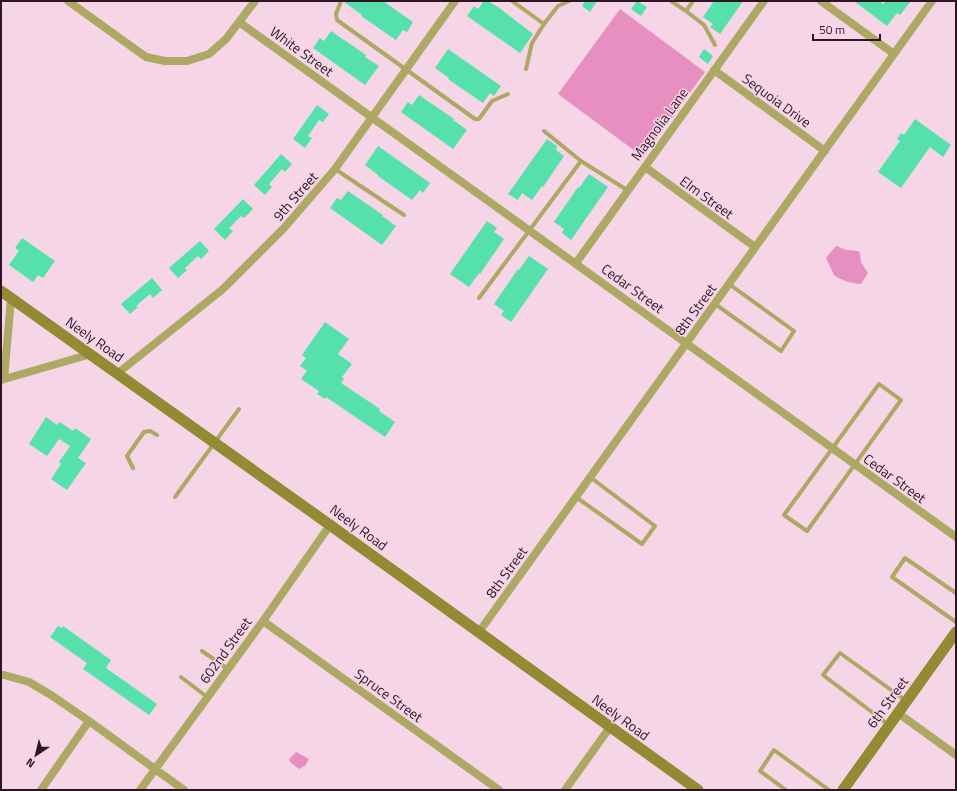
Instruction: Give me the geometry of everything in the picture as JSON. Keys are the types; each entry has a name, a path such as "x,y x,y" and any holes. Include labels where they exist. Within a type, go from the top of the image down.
{"street":[{"path":"68,1 146,57 164,61 187,61 209,54 226,39 254,1"},
{"name":"9th Street","path":"118,373 223,289 284,228 335,168 455,1"},
{"name":"Magnolia Lane","path":"576,263 764,1"},
{"path":"820,1 894,54"},
{"name":"8th Street","path":"479,632 932,1"},
{"name":"White Street","path":"239,22 372,117"},
{"name":"Sequoia Drive","path":"714,70 825,151"},
{"name":"Cedar Street","path":"372,117 956,537"},
{"name":"Elm Street","path":"645,167 755,248"},
{"name":"Neely Road","path":"1,291 215,442 698,790"},
{"path":"11,299 2,380 91,354"},
{"name":"602nd Street","path":"140,790 263,621 330,525"},
{"name":"Spruce Street","path":"263,621 500,790"},
{"name":"6th Street","path":"843,790 956,632"},
{"path":"1,675 4,674 29,682 51,694 184,790"},
{"path":"898,713 956,755"},
{"path":"41,790 89,720"},
{"path":"565,790 610,727"}],"lane":[{"path":"341,1 336,14 337,20 406,68 475,119 479,119 492,101 508,94"},
{"path":"512,1 544,24"},
{"path":"526,69 532,43 544,24 558,6 569,1"},
{"path":"671,1 704,25 715,44"},
{"path":"686,11 693,1"},
{"path":"544,132 581,161 628,190"},
{"path":"480,298 581,161"},
{"path":"335,168 404,215"},
{"path":"714,304 781,351 794,331 729,284"},
{"path":"879,384 901,400 855,464 807,531 784,515 879,384"},
{"path":"175,497 239,409"},
{"path":"133,468 127,456 144,432 150,431 157,435"},
{"path":"576,497 642,544 655,526 590,477"},
{"path":"956,593 905,558 892,577 956,622"},
{"path":"202,650 228,669"},
{"path":"890,725 823,675 840,653 907,701"},
{"path":"181,677 207,697"},
{"path":"786,790 760,771 774,750 829,790"}],"shaded area":[{"path":"620,9 705,72 643,157 558,94"},
{"path":"837,246 846,250 858,251 860,253 861,262 868,273 861,284 840,279 834,275 826,258"},
{"path":"296,752 309,759 305,766 299,769 290,762 289,759"}],"building":[{"path":"344,1 383,1 413,22 407,32 403,30 396,40 361,16 362,15"},
{"path":"484,1 488,1 498,7 533,34 520,53 467,16 474,6 478,9"},
{"path":"585,1 597,1 590,12 582,6"},
{"path":"637,1 647,7 641,16 631,9"},
{"path":"714,1 743,1 720,34 710,27 713,24 703,17"},
{"path":"854,1 880,1 883,4 886,1 911,1 900,15 897,13 887,26"},
{"path":"331,31 366,55 365,57 379,66 365,85 313,48 320,38 324,41"},
{"path":"448,49 501,86 494,96 490,93 483,103 448,79 449,78 435,68"},
{"path":"704,49 713,56 708,64 699,57"},
{"path":"419,95 454,119 453,120 467,130 453,149 401,112 408,102 412,105"},
{"path":"317,105 329,114 323,122 319,120 308,136 312,138 305,148 293,139"},
{"path":"915,119 951,145 943,157 930,147 901,188 878,172 900,141 897,139 901,133 904,135"},
{"path":"547,139 557,146 556,150 564,156 543,187 542,186 532,200 522,193 518,200 508,194"},
{"path":"378,146 430,183 423,193 420,190 412,200 365,165"},
{"path":"281,154 292,164 285,172 282,169 269,184 272,187 265,195 254,185"},
{"path":"589,174 608,187 571,240 562,233 564,229 554,222 578,187 579,188"},
{"path":"348,191 383,215 382,216 396,226 382,245 330,208 337,198 341,200"},
{"path":"243,199 253,209 244,218 241,216 229,228 233,231 225,240 214,229"},
{"path":"487,221 497,228 494,232 504,239 480,274 479,273 469,287 450,274"},
{"path":"22,238 55,261 43,278 38,275 33,282 9,265 19,251 15,248"},
{"path":"200,241 209,251 201,259 198,256 185,268 187,270 178,278 169,268"},
{"path":"529,256 548,269 511,322 501,315 504,311 494,304 518,269 519,270"},
{"path":"152,278 162,290 153,298 150,294 136,306 138,307 130,314 121,304"},
{"path":"325,322 349,339 338,354 352,364 342,377 344,379 341,383 380,409 379,411 395,422 385,437 326,397 325,399 317,394 319,391 301,379 307,371 300,366 306,358 302,355"},
{"path":"46,417 57,425 60,422 73,431 75,428 91,439 78,458 86,463 67,490 51,479 61,464 59,462 70,446 59,439 47,456 29,444"},
{"path":"58,626 62,628 63,626 111,660 106,668 157,704 149,715 83,669 87,663 50,637"}]}
